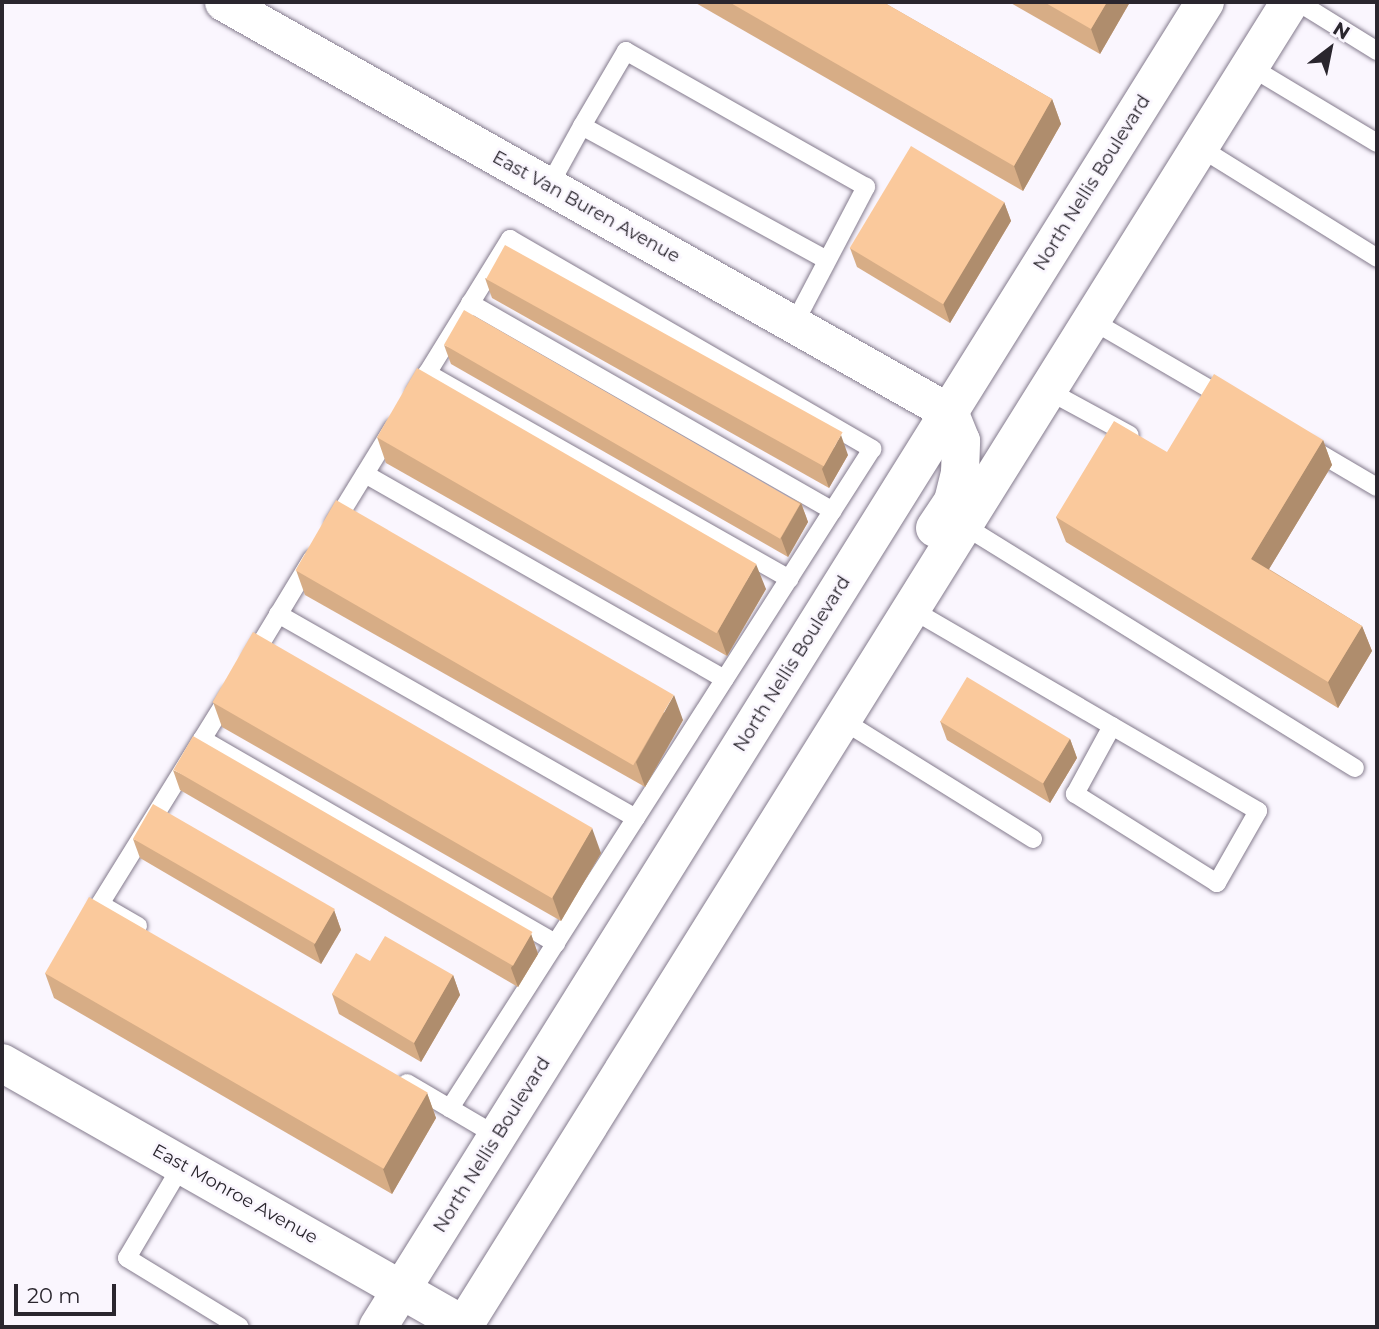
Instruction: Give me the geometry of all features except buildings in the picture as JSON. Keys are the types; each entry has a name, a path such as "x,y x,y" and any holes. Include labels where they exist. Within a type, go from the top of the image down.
{"main road":[{"name":"North Nellis Boulevard","path":"378,1327 1205,2"},
{"path":"464,1327 1290,2"},
{"path":"849,708 872,626 956,492 962,452 949,412"},
{"name":"East Monroe Avenue","path":"2,1063 402,1289 464,1327"}],"street":[{"name":"East Van Buren Avenue","path":"223,2 949,412"}],"lane":[{"path":"1298,2 1377,51"},
{"path":"549,186 626,51 866,187 794,324"},
{"path":"1250,66 1377,144"},
{"path":"582,126 827,260"},
{"path":"1199,147 1377,258"},
{"path":"160,939 100,904 510,239 872,449 450,1108"},
{"path":"470,303 833,511"},
{"path":"1091,320 1246,410"},
{"path":"427,373 789,579"},
{"path":"1047,390 1148,444"},
{"path":"1294,438 1377,487"},
{"path":"365,474 725,679"},
{"path":"964,525 1355,768"},
{"path":"911,609 1112,726 1258,811 1217,883 1075,794 1112,726"},
{"path":"278,614 636,818"},
{"path":"849,708 1033,839"},
{"path":"202,739 556,943"},
{"path":"390,1073 497,1136"},
{"path":"182,1165 127,1258 240,1327"}]}
